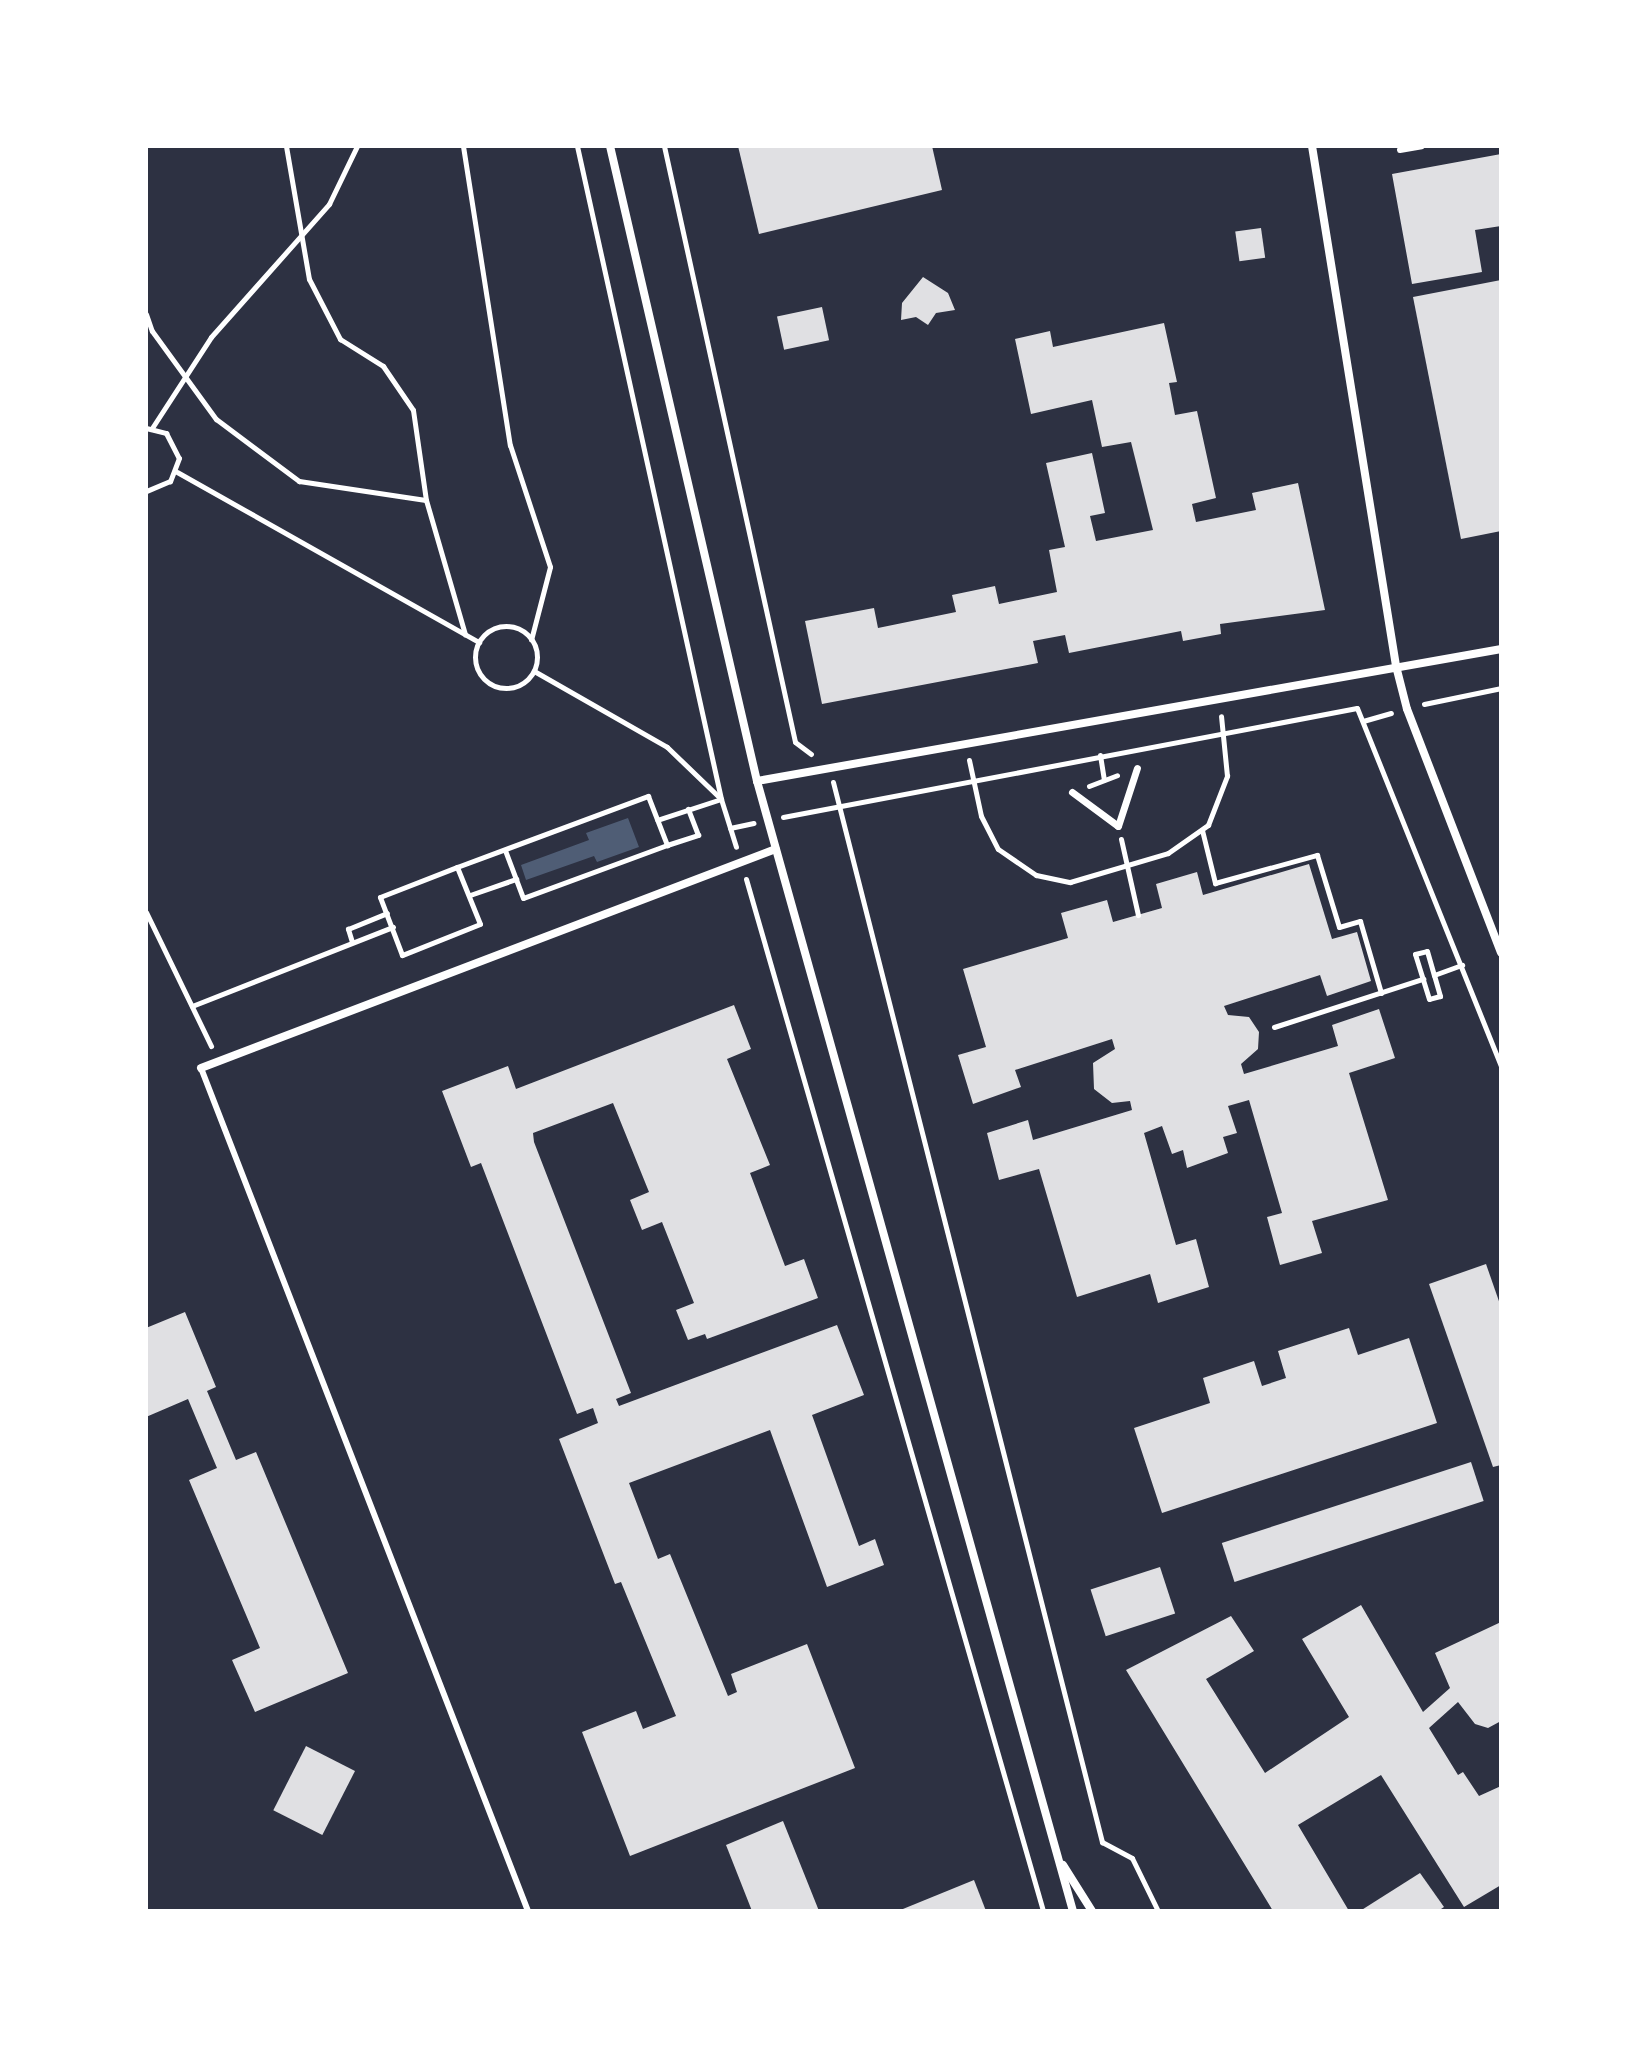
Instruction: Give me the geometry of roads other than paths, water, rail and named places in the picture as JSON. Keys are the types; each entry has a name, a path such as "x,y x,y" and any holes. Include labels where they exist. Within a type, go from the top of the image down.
{"street":[{"path":"610,146 757,781 1073,1911"},
{"path":"1312,146 1396,666 1407,709 1501,953"},
{"path":"757,781 1501,649"},
{"path":"1072,792 1118,826 1137,768"},
{"path":"201,1068 776,849"},
{"path":"1058,1858 1092,1911"}],"lane":[{"path":"1400,150 1422,146"},
{"path":"201,1068 528,1911"}],"water":[{"path":"628,818 639,847 597,862 594,856 526,880 521,865 589,840 586,833"}]}
